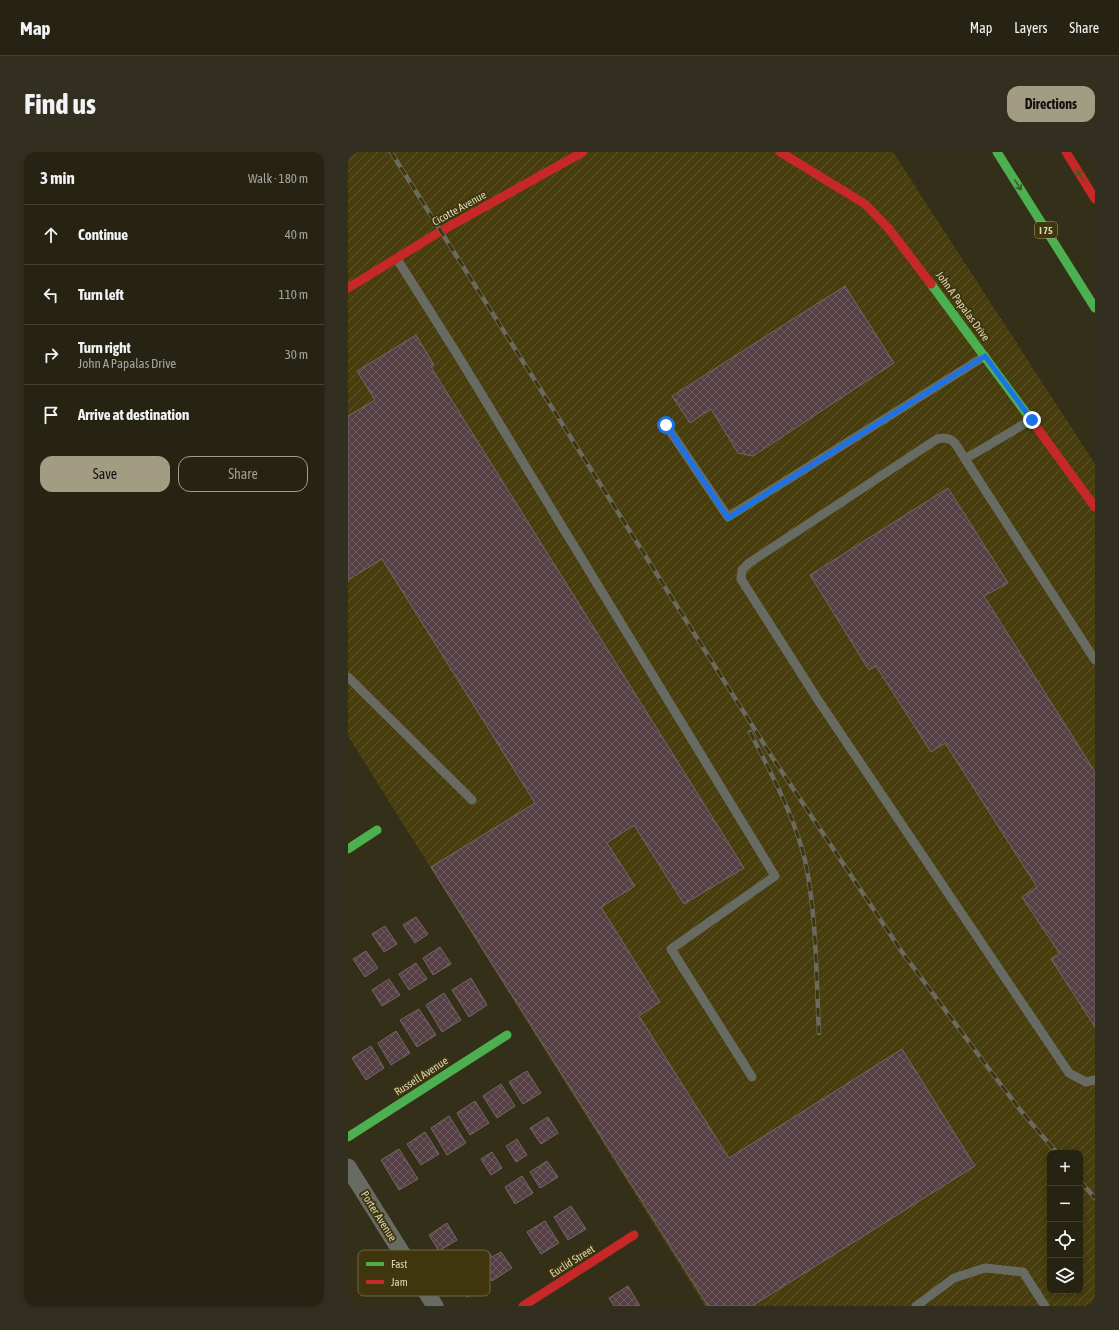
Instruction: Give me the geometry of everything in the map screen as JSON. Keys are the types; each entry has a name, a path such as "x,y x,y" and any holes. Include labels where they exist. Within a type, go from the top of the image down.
{"main road":[{"name":"Cicotte Avenue","path":"348,288 441,232 583,152"},
{"name":"John A Papalas Drive","path":"780,152 865,204 889,229 985,356 1095,507"},
{"name":"I 75","path":"997,152 1095,308"},
{"path":"1066,152 1095,199"},
{"path":"348,848 377,830"},
{"name":"Russell Avenue","path":"348,1137 507,1035"},
{"name":"Euclid Street","path":"523,1306 634,1235"}],"street":[{"name":"Porter Avenue","path":"348,1168 400,1250"},
{"name":"Porter Avenue","path":"429,1296 435,1306"}],"lane":[{"path":"397,259 775,876 671,950 752,1077"},
{"path":"666,425 728,518 985,356"},
{"path":"965,459 1032,420"},
{"path":"1095,660 965,459 952,440 945,437 937,439 749,563 742,570 741,579 818,700 1069,1073 1086,1082 1095,1080"},
{"path":"348,677 472,800"},
{"path":"916,1306 954,1278 985,1268 1024,1272 1045,1306"}],"shaded area":[{"path":"348,152 893,152 1095,464 1095,1306 705,1306 348,736"}],"building":[{"path":"845,286 894,363 753,456 738,453 711,409 690,423 672,396"},
{"path":"416,335 434,365 431,367 744,868 684,904 634,825 607,843 635,886 601,907 660,1002 639,1016 729,1158 902,1049 975,1166 752,1306 708,1306 431,867 535,803 382,559 348,580 348,416 375,400 357,371"},
{"path":"948,488 1008,583 984,596 1095,772 1095,1027 1051,959 1060,954 1022,897 1037,887 945,743 931,752 876,666 869,670 810,575"},
{"path":"416,917 428,934 415,943 403,925"},
{"path":"385,926 397,944 384,952 372,934"},
{"path":"440,947 451,964 433,975 423,958"},
{"path":"366,951 378,968 365,977 353,959"},
{"path":"416,963 427,979 409,990 399,974"},
{"path":"471,978 487,1005 469,1017 452,990"},
{"path":"389,979 400,995 382,1006 372,990"},
{"path":"444,993 461,1020 442,1032 426,1005"},
{"path":"419,1009 436,1035 417,1047 400,1020"},
{"path":"396,1031 410,1053 391,1065 378,1043"},
{"path":"371,1046 384,1068 366,1080 352,1058"},
{"path":"527,1071 541,1093 523,1104 509,1082"},
{"path":"501,1084 515,1106 497,1118 483,1096"},
{"path":"475,1101 489,1123 470,1135 457,1113"},
{"path":"449,1116 466,1143 447,1155 431,1128"},
{"path":"548,1117 558,1133 541,1144 530,1128"},
{"path":"425,1132 439,1154 421,1165 407,1144"},
{"path":"517,1139 527,1155 516,1162 506,1146"},
{"path":"399,1149 418,1179 399,1190 381,1160"},
{"path":"492,1152 502,1168 491,1175 481,1159"},
{"path":"547,1161 558,1177 540,1188 530,1172"},
{"path":"522,1176 533,1193 515,1204 505,1187"},
{"path":"571,1206 586,1229 568,1240 554,1217"},
{"path":"545,1221 559,1243 541,1254 527,1232"},
{"path":"447,1223 457,1240 438,1250 429,1235"},
{"path":"501,1252 512,1268 492,1281 490,1278 490,1254 492,1257"},
{"path":"628,1286 640,1306 614,1306 609,1298"}],"railway":[{"path":"391,152 772,757 902,952 1021,1111 1054,1150"},
{"path":"750,732 774,779 795,827 805,860 814,924 819,1033"},
{"path":"1083,1184 1095,1198"}],"traffic: fast":[{"path":"997,152 1095,308"},
{"path":"931,284 1032,421"},
{"path":"348,849 377,830"},
{"path":"348,1137 507,1035"}],"traffic: jam":[{"path":"348,288 441,231 583,152"},
{"path":"780,152 865,204 889,229 931,284"},
{"path":"1066,152 1095,199"},
{"path":"1032,421 1095,507"},
{"path":"523,1306 634,1235"}],"route":[{"path":"666,425 728,518 985,356 1032,420"}]}
